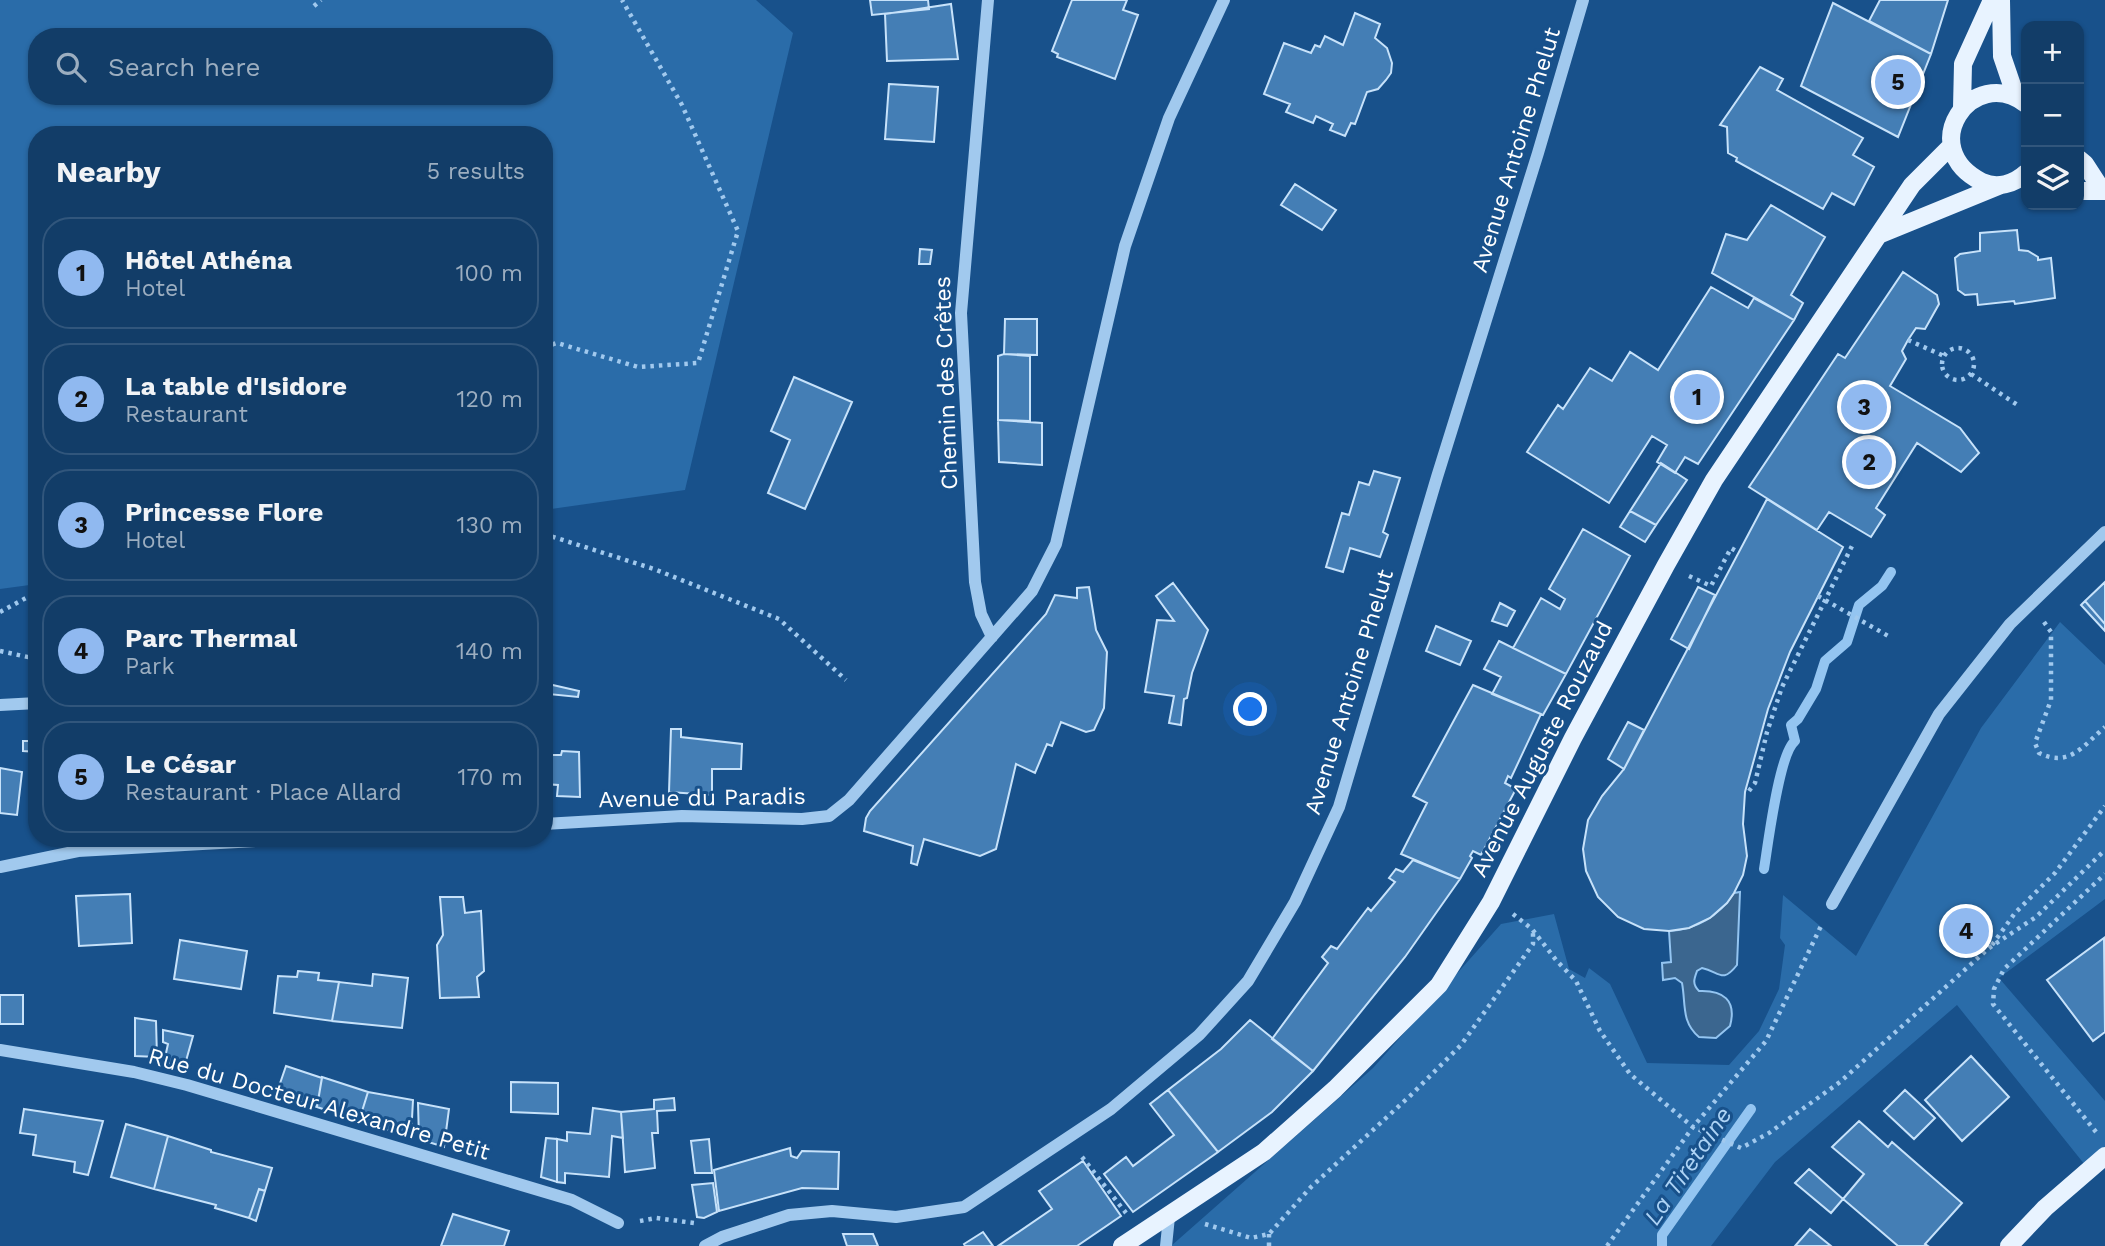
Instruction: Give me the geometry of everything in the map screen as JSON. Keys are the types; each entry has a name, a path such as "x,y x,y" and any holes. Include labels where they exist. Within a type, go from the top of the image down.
{"main road":[{"path":"1962,108 1963,64 1992,0"},
{"path":"2001,0 2002,56 2021,101"},
{"path":"2018,181 1988,185 1966,174 1956,162 1951,146 1952,127 1962,108 1978,96 1997,92 2021,101"},
{"name":"Avenue Auguste Rouzaud","path":"1122,1246 1264,1152 1335,1089 1439,985 1491,902 1573,738 1714,480 1912,185 1951,146"},
{"path":"2084,163 2104,190"},
{"path":"1881,234 2018,181"},
{"path":"2084,191 2104,190"},
{"path":"2009,1246 2045,1208 2105,1156"}],"street":[{"name":"Chemin des Crêtes","path":"988,0 961,313 975,582 981,614 992,637"},
{"path":"992,637 1032,591 1056,544 1125,246 1169,118 1224,0"},
{"name":"Avenue Antoine Phelut","path":"705,1246 722,1237 789,1215 832,1211 896,1217 964,1207 1111,1109 1199,1035 1248,981 1295,902 1339,807 1583,0"},
{"path":"1832,904 1939,714 2010,624 2105,532"},
{"name":"Avenue du Paradis","path":"553,823 682,816 802,819 829,816 849,800 992,637"},
{"path":"0,705 28,703"},
{"path":"0,867 78,851 127,847"},
{"name":"Rue du Docteur Alexandre Petit","path":"0,1050 187,1084 572,1200 618,1223"},
{"path":"1166,1246 1169,1217"}],"path":[{"path":"314,6 321,0"},
{"path":"553,344 558,343 638,367 698,363 738,231 682,105 622,0"},
{"path":"1908,340 1944,356"},
{"path":"1957,348 1969,352 1974,366 1971,373 1964,380 1957,381 1947,377 1942,368 1944,356 1957,348"},
{"path":"1971,373 2019,406"},
{"path":"553,537 654,569 779,619 846,681"},
{"path":"1749,791 1755,783 1767,732 1782,687 1853,544"},
{"path":"1666,565 1710,589 1731,548 1738,552"},
{"path":"1818,596 1890,637"},
{"path":"0,612 28,597"},
{"path":"2031,604 2051,632 2051,700 2035,743 2039,754 2053,760 2068,758 2105,727"},
{"path":"0,651 28,657"},
{"path":"1989,948 2014,913 2055,873 2105,806"},
{"path":"1491,902 1512,913 1532,929 1576,981 1600,1031 1630,1074 1693,1127 1741,1149 1769,1133 1840,1082 1989,948 2036,917 2105,850"},
{"path":"2096,1133 1993,1004 1994,989 2004,969 2105,874"},
{"path":"1607,1246 1693,1127 1766,1041 1832,904"},
{"path":"1169,1217 1224,1228 1251,1238 1269,1234 1311,1187 1411,1096 1461,1045 1533,944 1532,929"},
{"path":"1077,1151 1141,1234"},
{"path":"618,1223 656,1219 706,1224 722,1237"},
{"path":"1269,1234 1269,1246"}],"shaded area":[{"path":"0,0 756,0 793,33 685,490 553,509 553,126 28,126 28,585 0,589"},
{"path":"2060,622 2105,665 2105,899 1999,978 2105,1101 2105,1156 2089,1170 1957,1005 1775,1162 1711,1246 1171,1246 1373,1068 1501,924 1554,914 1569,969 1585,978 1589,968 1610,984 1647,1063 1729,1065 1759,1031 1779,989 1785,945 1780,938 1783,895 1856,956 1981,728"},
{"path":"1740,892 1737,965 1724,975 1702,968 1697,971 1694,981 1699,991 1715,992 1730,1003 1730,1026 1716,1038 1699,1037 1687,1019 1682,983 1675,978 1663,980 1662,963 1671,962 1669,931 1697,925 1714,915 1734,893"}],"building":[{"path":"870,0 928,0 929,9 872,15"},
{"path":"1072,0 1127,0 1123,10 1138,15 1115,79 1057,57 1058,54 1052,51"},
{"path":"1880,0 1948,0 1931,54 1869,21"},
{"path":"1833,3 1931,54 1898,137 1801,86"},
{"path":"951,4 958,59 887,61 885,14"},
{"path":"1355,13 1380,24 1375,38 1387,48 1392,63 1391,73 1386,80 1378,89 1367,92 1355,124 1351,123 1345,136 1330,130 1333,124 1316,116 1313,123 1286,112 1290,104 1264,94 1284,43 1311,53 1315,45 1320,47 1325,36 1343,45"},
{"path":"1760,67 1783,79 1777,90 1863,138 1853,155 1874,167 1854,205 1832,193 1823,209 1736,161 1737,158 1728,153 1727,127 1720,125"},
{"path":"889,84 938,87 934,142 885,139"},
{"path":"1295,184 1336,210 1322,230 1281,205"},
{"path":"1771,205 1825,237 1791,295 1803,303 1794,320 1712,273 1726,234 1747,240"},
{"path":"2017,230 2019,250 2028,251 2038,257 2038,260 2051,258 2055,298 2015,304 2014,301 1978,305 1977,294 1965,295 1958,290 1955,258 1960,254 1980,251 1980,233"},
{"path":"920,249 932,250 930,264 919,264"},
{"path":"1903,272 1937,295 1939,304 1925,329 1916,328 1908,340 1902,351 1906,359 1890,386 1960,428 1979,453 1961,472 1917,443 1876,508 1885,515 1871,537 1829,512 1817,530 1749,487 1838,354 1845,358"},
{"path":"1711,287 1748,308 1754,298 1794,320 1698,464 1685,457 1675,473 1657,462 1667,445 1652,436 1609,503 1527,452 1558,405 1563,409 1590,368 1612,381 1630,352 1658,370"},
{"path":"1005,319 1037,319 1037,355 1004,354"},
{"path":"998,356 1030,356 1030,421 998,420"},
{"path":"794,377 852,402 805,509 768,493 790,440 771,431"},
{"path":"998,420 1042,423 1042,465 999,462"},
{"path":"1661,463 1687,480 1656,525 1630,511"},
{"path":"1374,471 1400,478 1383,532 1388,535 1380,557 1350,548 1343,572 1326,567 1342,513 1349,515 1359,482 1369,485"},
{"path":"1767,499 1843,547 1790,652 1768,709 1745,792 1743,824 1747,856 1743,875 1734,893 1710,918 1689,928 1669,931 1644,929 1618,917 1598,897 1586,871 1583,849 1588,820 1602,796 1624,769"},
{"path":"1630,511 1656,525 1645,542 1620,527"},
{"path":"1583,529 1630,556 1566,674 1513,648 1541,598 1560,609 1565,599 1549,589"},
{"path":"2105,582 2105,624 2085,601"},
{"path":"1173,583 1208,630 1192,673 1187,698 1184,699 1181,725 1169,723 1174,696 1145,692 1157,620 1174,621 1156,596"},
{"path":"1089,587 1096,630 1107,652 1104,708 1094,730 1086,732 1061,722 1052,746 1047,744 1035,773 1016,764 996,849 980,856 924,839 917,865 911,863 913,846 864,831 870,811 1046,614 1055,595 1077,598 1077,588"},
{"path":"1698,587 1715,595 1689,649 1671,639"},
{"path":"2085,601 2105,624 2105,631 2081,605"},
{"path":"1500,603 1515,611 1507,626 1492,621"},
{"path":"1436,626 1471,641 1460,665 1426,651"},
{"path":"1499,641 1566,674 1543,715 1492,694 1501,677 1484,669"},
{"path":"553,685 579,691 578,697 553,694"},
{"path":"1473,685 1541,714 1511,778 1508,776 1505,783 1516,789 1481,855 1473,851 1460,879 1401,854 1427,803 1413,796"},
{"path":"1628,722 1644,730 1624,769 1608,759"},
{"path":"671,729 681,729 681,737 742,744 741,769 712,769 712,795 669,792"},
{"path":"23,741 28,741 28,751 23,751"},
{"path":"562,751 579,752 580,797 557,796 558,785 553,785 553,755 561,755"},
{"path":"0,768 22,772 17,815 0,813"},
{"path":"1413,860 1460,879 1405,957 1313,1071 1272,1039 1328,963 1322,957 1331,946 1337,949 1368,908 1371,911 1395,882 1389,878 1396,869 1403,872"},
{"path":"130,894 132,943 79,946 76,896"},
{"path":"440,897 463,897 465,913 481,911 484,971 477,977 479,997 440,998 437,945 443,935"},
{"path":"2104,938 2105,1032 2093,1041 2047,980"},
{"path":"180,940 247,951 241,989 174,979"},
{"path":"298,971 319,973 318,980 339,982 332,1021 274,1013 278,976 297,977"},
{"path":"373,974 408,978 402,1028 332,1021 339,982 372,986"},
{"path":"0,995 23,995 23,1024 0,1024"},
{"path":"135,1018 156,1021 157,1057 135,1056"},
{"path":"1250,1020 1313,1071 1272,1112 1218,1152 1168,1090 1221,1049"},
{"path":"163,1030 193,1036 184,1068 164,1062 168,1044 163,1042"},
{"path":"1971,1056 2009,1097 1962,1141 1925,1100"},
{"path":"286,1066 322,1078 317,1107 276,1095"},
{"path":"322,1077 368,1092 359,1121 317,1107"},
{"path":"511,1082 558,1083 558,1114 511,1112"},
{"path":"1168,1090 1218,1152 1133,1212 1104,1174 1126,1157 1133,1166 1174,1135 1150,1104"},
{"path":"1905,1090 1935,1118 1914,1139 1884,1111"},
{"path":"368,1092 413,1100 411,1137 359,1121"},
{"path":"674,1098 675,1110 657,1111 658,1133 652,1133 655,1168 625,1172 621,1112 654,1109 654,1100"},
{"path":"418,1103 449,1109 444,1147 419,1139"},
{"path":"593,1108 621,1112 623,1138 612,1136 609,1177 565,1173 565,1183 557,1182 557,1139 567,1141 567,1132 590,1134"},
{"path":"24,1109 103,1121 88,1175 74,1172 75,1162 33,1155 36,1135 20,1133"},
{"path":"1859,1121 1888,1147 1892,1142 1962,1203 1925,1244 1928,1246 1898,1246 1843,1199 1864,1174 1832,1147"},
{"path":"126,1124 168,1136 154,1189 111,1177"},
{"path":"168,1136 211,1152 272,1168 265,1191 259,1189 249,1218 215,1208 216,1205 154,1189"},
{"path":"546,1138 557,1139 557,1182 541,1177"},
{"path":"709,1139 712,1173 695,1173 691,1141"},
{"path":"790,1148 791,1156 797,1158 802,1151 839,1152 838,1189 802,1188 719,1211 714,1170"},
{"path":"1083,1161 1121,1216 1077,1246 998,1246 1052,1209 1039,1191"},
{"path":"1809,1169 1843,1199 1831,1213 1795,1183"},
{"path":"713,1183 717,1212 704,1218 697,1217 692,1185"},
{"path":"259,1189 265,1191 256,1221 249,1218"},
{"path":"453,1214 509,1231 504,1246 441,1246"},
{"path":"1810,1229 1831,1246 1795,1246"},
{"path":"983,1232 993,1246 965,1246 964,1244"},
{"path":"843,1234 873,1234 878,1246 847,1246"}],"waterway":[{"name":"La Tiretaine","path":"1764,869 1779,780 1789,749 1795,741 1791,725 1798,719 1816,689 1825,661 1847,642 1859,605 1882,586 1891,572"},
{"name":"La Tiretaine","path":"1662,1246 1662,1235 1751,1109"}],"place":[{"name":"Le César","path":"1898,82"},
{"name":"Hôtel Athéna","path":"1697,397"},
{"name":"Princesse Flore","path":"1864,407"},
{"name":"La table d'Isidore","path":"1869,462"},
{"name":"Parc Thermal","path":"1966,931"}]}
